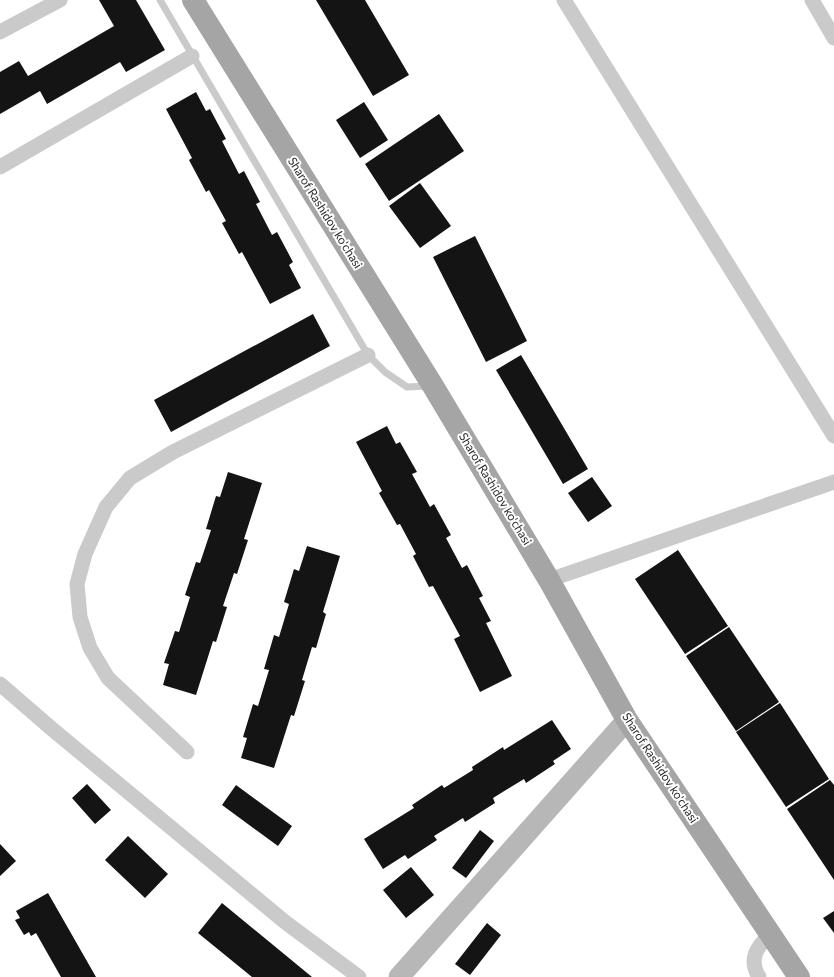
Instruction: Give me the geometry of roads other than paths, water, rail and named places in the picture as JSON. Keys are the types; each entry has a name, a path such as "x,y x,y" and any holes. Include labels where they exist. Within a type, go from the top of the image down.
{"main road":[{"name":"Sharof Rashidov ko'chasi","path":"193,0 433,386 549,580 627,720 799,977"}],"street":[{"path":"0,32 60,0"},
{"path":"564,0 834,436"},
{"path":"812,0 834,38"},
{"path":"0,167 192,56"},
{"path":"187,752 108,678 90,648 80,616 77,584 85,554 106,507 130,478 173,452 368,355"},
{"path":"549,580 834,482"},
{"path":"0,684 52,729 285,922 359,977"},
{"path":"399,977 627,720"},
{"path":"759,977 755,970 753,958 758,946 770,934"}],"lane":[{"path":"160,0 368,355 385,372 407,387 433,386"}]}
